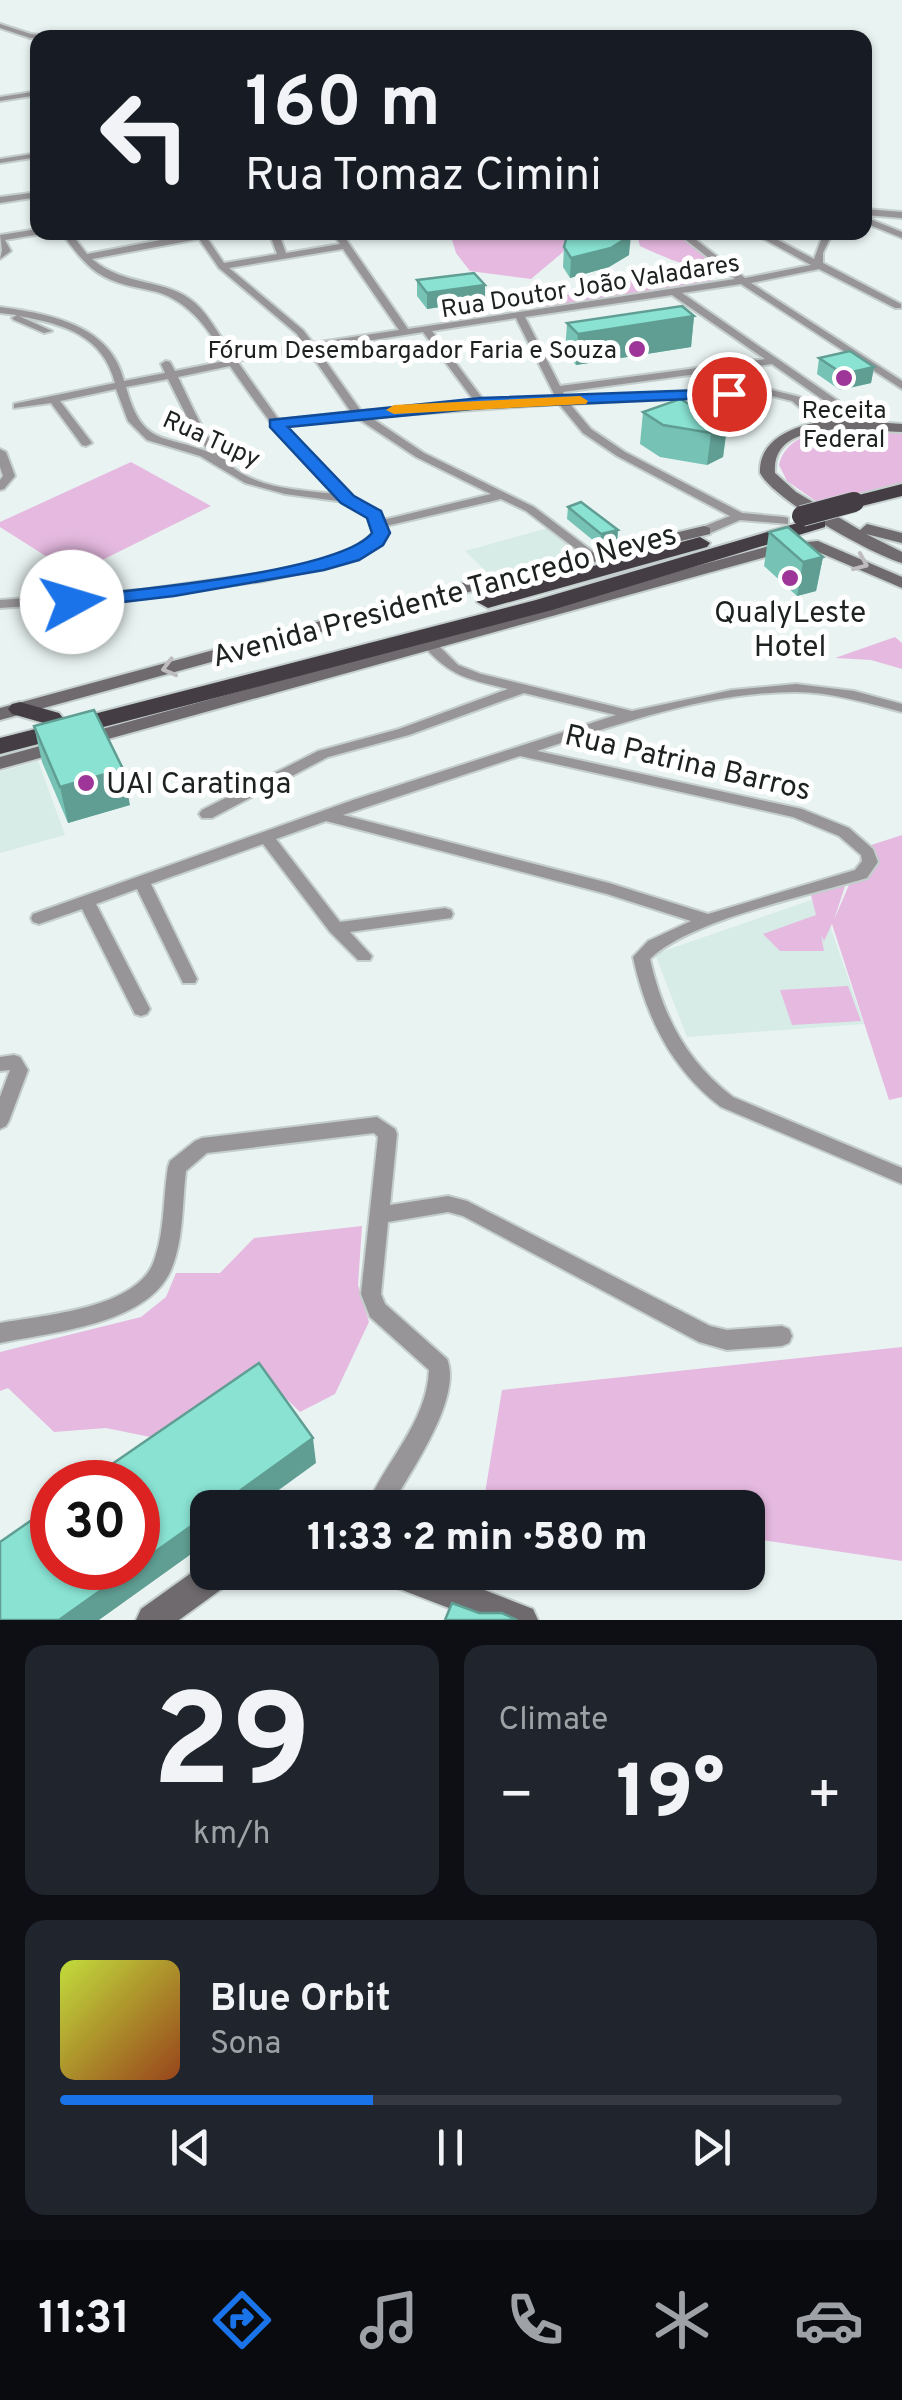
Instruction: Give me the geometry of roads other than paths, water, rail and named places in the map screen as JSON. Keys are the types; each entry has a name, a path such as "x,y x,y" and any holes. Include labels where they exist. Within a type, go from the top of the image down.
{"highway":[{"name":"Avenida Presidente Tancredo Neves","path":"862,505 902,490"},
{"name":"Avenida Presidente Tancredo Neves","path":"0,746 45,726 734,526 902,500"},
{"name":"Avenida Presidente Tancredo Neves","path":"0,732 45,726 506,616 668,571 760,540 799,514"},
{"path":"704,532 734,526"},
{"path":"760,540 818,546"},
{"path":"10,712 74,742"}],"main road":[{"path":"898,550 841,524 799,514 769,478 767,459 800,430 826,424 902,430"},
{"name":"Avenida Presidente Tancredo Neves","path":"10,712 593,556 704,532"},
{"path":"818,546 902,583"},
{"name":"Avenida Presidente Tancredo Neves","path":"0,764 746,556 778,548 818,546"},
{"path":"152,1620 194,1590"},
{"path":"443,1590 522,1620"}],"street":[{"path":"0,26 30,36"},
{"path":"0,99 30,94"},
{"path":"0,161 30,157"},
{"path":"0,200 30,195"},
{"path":"872,213 902,215"},
{"path":"872,223 902,235"},
{"path":"0,256 8,251 0,238 30,233"},
{"path":"0,604 72,602 174,591 324,564 367,549 381,533 375,515 348,499 276,424 200,314 184,298 161,288 124,282 99,270 71,240"},
{"path":"85,257 170,240"},
{"path":"204,240 222,266 289,320 356,412 420,455 530,509 593,556"},
{"path":"275,240 282,255"},
{"path":"341,240 406,333"},
{"path":"690,240 742,281 902,386"},
{"path":"770,240 898,306"},
{"path":"818,266 818,252 825,240"},
{"path":"222,266 345,246"},
{"name":"Rua Doutor João Valadares","path":"18,406 168,370 818,266"},
{"path":"674,292 823,394 843,410 852,424"},
{"path":"0,310 48,331"},
{"name":"Rua Tupy","path":"0,310 57,322 88,336 116,367 130,413 147,436 222,462 235,474 268,487 348,499"},
{"path":"520,316 560,396 588,432 734,526"},
{"path":"426,330 481,403"},
{"path":"560,396 770,361"},
{"path":"168,370 196,425 222,462"},
{"path":"276,424 356,412 560,396 764,392 796,399 826,424"},
{"path":"54,398 86,443"},
{"path":"0,452 9,476 0,487"},
{"path":"380,524 499,496"},
{"path":"429,644 453,668 521,689 632,715"},
{"path":"206,814 308,760 420,727 521,689"},
{"path":"40,918 327,816 632,715 732,694 782,689 854,695 902,708"},
{"name":"Rua Patrina Barros","path":"518,751 797,813 844,832 868,854 869,868 861,874 707,920 657,940 641,956 662,1022 690,1072 727,1102 902,1176"},
{"path":"327,816 609,889 707,920"},
{"path":"267,838 336,928 364,956"},
{"path":"142,882 190,979"},
{"path":"87,902 141,1010"},
{"path":"336,928 445,914"},
{"path":"0,1064 14,1062 19,1070 0,1122"},
{"path":"0,1333 101,1311 130,1302 149,1288 162,1269 177,1167 202,1146 377,1126 388,1134 371,1294 378,1310 440,1366 442,1382 435,1403 388,1490"},
{"path":"380,1215 448,1204 467,1209 706,1335 727,1340 782,1336"}],"place":[{"name":"Fórum Desembargador Faria e Souza","path":"637,349"},
{"name":"Receita Federal","path":"844,378"},
{"name":"QualyLeste Hotel","path":"790,578"},
{"name":"UAI Caratinga","path":"86,783"}]}
